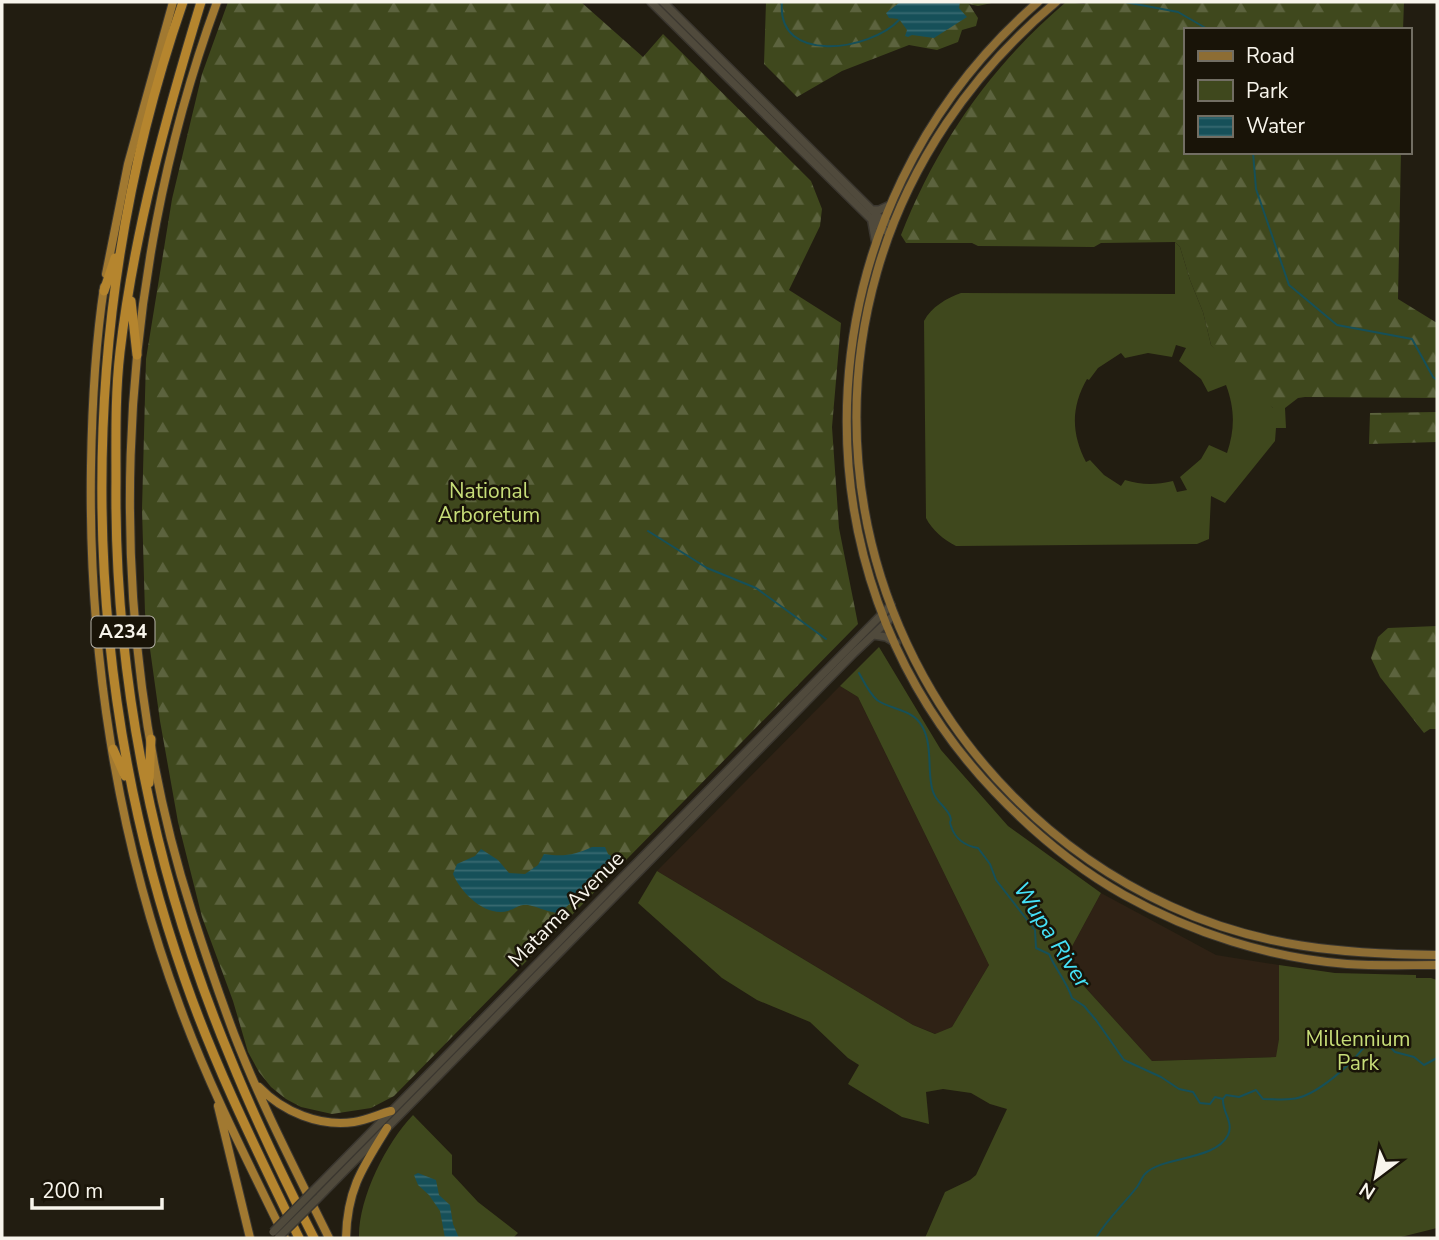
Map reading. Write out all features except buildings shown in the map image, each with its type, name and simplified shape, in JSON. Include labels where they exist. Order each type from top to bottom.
[{"type":"highway","points":[[173,2],[128,164],[104,291],[92,415],[91,549],[103,691],[129,835],[153,925],[179,1005],[215,1093],[285,1238]]},
{"type":"highway","name":"A234","points":[[183,2],[150,113],[123,237],[107,350],[102,526],[105,603],[113,679],[132,794],[153,879],[186,982],[225,1083],[299,1238]]},
{"type":"highway","name":"A234","points":[[201,2],[166,116],[142,216],[120,354],[117,395],[117,572],[128,690],[148,795],[176,904],[229,1055],[314,1238]]},
{"type":"highway","points":[[217,2],[188,89],[159,204],[145,284],[131,450],[132,557],[137,632],[150,739],[174,850],[191,910],[235,1036],[329,1238]]},
{"type":"highway","points":[[156,88],[166,100],[170,99],[173,92]]},
{"type":"highway","points":[[150,113],[162,112],[166,116]]},
{"type":"highway","points":[[104,291],[123,237]]},
{"type":"highway","points":[[130,290],[137,355]]},
{"type":"highway","points":[[148,795],[150,739]]},
{"type":"highway","points":[[113,749],[132,794]]},
{"type":"highway","points":[[256,1084],[268,1097],[284,1107],[318,1120],[357,1122],[391,1111]]},
{"type":"highway","points":[[215,1093],[249,1238]]},
{"type":"highway","points":[[346,1238],[349,1200],[355,1183],[387,1128]]},
{"type":"main road","points":[[651,2],[871,214],[891,229]]},
{"type":"main road","points":[[663,2],[871,214],[876,244]]},
{"type":"main road","points":[[1038,2],[989,49],[958,85],[928,130],[890,205],[862,284],[849,365],[849,470],[858,531],[886,622],[927,705],[982,779],[1052,846],[1122,894],[1224,939],[1278,953],[1344,964],[1437,965]]},
{"type":"main road","points":[[1056,2],[998,57],[951,115],[922,160],[891,229],[877,272],[859,377],[857,435],[868,530],[894,615],[925,681],[968,746],[1023,806],[1059,838],[1097,866],[1171,907],[1258,937],[1331,951],[1437,955]]},
{"type":"main road","points":[[871,214],[890,205]]},
{"type":"main road","name":"Matama Avenue","points":[[267,1238],[275,1235],[387,1128],[427,1081],[891,605]]},
{"type":"main road","name":"Matama Avenue","points":[[696,808],[894,615]]},
{"type":"main road","points":[[873,635],[886,637],[896,643]]},
{"type":"main road","name":"Matama Avenue","points":[[315,1195],[391,1111],[427,1081]]},
{"type":"shaded area","points":[[840,686],[858,697],[989,965],[952,1027],[936,1034],[913,1025],[657,871]]},
{"type":"shaded area","points":[[1101,893],[1216,955],[1279,965],[1277,1057],[1152,1061],[1063,963]]},
{"type":"green space","name":"National Arboretum","points":[[228,2],[581,2],[643,57],[663,34],[811,181],[822,209],[820,226],[789,290],[841,323],[832,427],[839,528],[858,624],[394,1096],[371,1108],[332,1114],[301,1107],[286,1099],[271,1087],[248,1052],[233,1001],[202,917],[178,822],[145,613],[142,509],[146,359],[172,199],[202,74]]},
{"type":"green space","points":[[766,2],[996,2],[978,6],[969,4],[978,18],[976,26],[962,30],[958,42],[937,50],[909,45],[842,71],[797,97],[764,64]]},
{"type":"green space","points":[[1066,2],[1404,2],[1403,28],[1184,28],[1184,154],[1401,154],[1398,299],[1437,323],[1437,398],[1305,397],[1298,398],[1285,408],[1273,408],[1247,389],[1211,345],[1203,312],[1180,247],[1175,242],[1101,243],[1094,247],[906,243],[901,235],[949,138],[990,80]]},
{"type":"green space","points":[[1175,242],[1180,247],[1203,312],[1211,345],[1273,408],[1285,408],[1286,428],[1276,428],[1275,441],[1225,503],[1211,496],[1209,539],[1197,544],[956,546],[935,531],[926,518],[924,321],[935,307],[961,293],[1175,294]],"holes":[[[1176,345],[1186,348],[1179,361],[1201,379],[1208,392],[1226,385],[1233,419],[1227,453],[1209,445],[1201,459],[1180,477],[1187,490],[1177,492],[1173,481],[1149,484],[1125,480],[1121,486],[1104,475],[1090,460],[1086,462],[1081,451],[1075,420],[1082,389],[1098,368],[1121,353],[1125,358],[1148,353],[1172,357]]]},
{"type":"green space","points":[[1437,412],[1437,442],[1369,444],[1370,413]]},
{"type":"green space","points":[[1437,626],[1437,729],[1424,733],[1380,677],[1371,658],[1378,637],[1388,628]]},
{"type":"green space","name":"Millennium Park","points":[[879,647],[941,750],[1008,826],[1101,893],[1063,963],[1152,1061],[1276,1057],[1279,1039],[1279,965],[1335,973],[1416,975],[1416,978],[1437,980],[1437,1228],[1397,1238],[925,1238],[945,1192],[976,1175],[1007,1109],[990,1104],[971,1093],[943,1089],[926,1092],[929,1124],[902,1117],[848,1084],[859,1065],[810,1022],[757,1000],[722,978],[638,903],[657,871],[913,1025],[935,1034],[952,1027],[989,965],[858,697],[840,686]]},
{"type":"green space","points":[[413,1115],[452,1155],[452,1174],[478,1202],[518,1233],[513,1238],[359,1238],[363,1206],[376,1172],[393,1141]]},
{"type":"water","points":[[900,2],[960,2],[959,8],[967,17],[934,38],[912,35],[908,37],[905,36],[907,30],[899,19],[889,18],[886,13]]},
{"type":"water","points":[[592,847],[605,847],[608,854],[616,859],[560,913],[528,905],[508,911],[491,910],[468,896],[453,874],[457,864],[475,856],[481,849],[498,860],[509,873],[525,874],[538,865],[544,854],[569,855]]},
{"type":"water","points":[[418,1173],[436,1180],[439,1195],[450,1205],[453,1224],[459,1238],[445,1238],[440,1211],[418,1185],[414,1175]]},
{"type":"waterway","points":[[782,2],[784,22],[794,36],[809,44],[848,45],[885,31],[899,20]]},
{"type":"waterway","points":[[1125,2],[1178,12],[1206,28]]},
{"type":"waterway","points":[[1253,154],[1256,189],[1289,285],[1337,325],[1412,339],[1437,380]]},
{"type":"waterway","points":[[648,531],[707,568],[756,588],[826,639]]},
{"type":"waterway","name":"Wupa River","points":[[859,673],[877,700],[918,720],[928,743],[932,788],[935,797],[950,816],[955,835],[965,844],[978,848],[990,864],[996,880],[1035,930],[1036,948],[1049,954],[1072,998],[1084,1006],[1096,1020],[1124,1060],[1161,1077],[1179,1089],[1193,1092],[1200,1103],[1210,1104],[1215,1097],[1239,1097],[1256,1090],[1263,1099],[1301,1097],[1334,1077],[1368,1041],[1374,1039],[1385,1042],[1395,1052],[1414,1057],[1424,1065],[1437,1058]]},
{"type":"waterway","points":[[1096,1238],[1145,1174],[1163,1164],[1212,1150],[1221,1143],[1229,1130],[1223,1099]]}]
